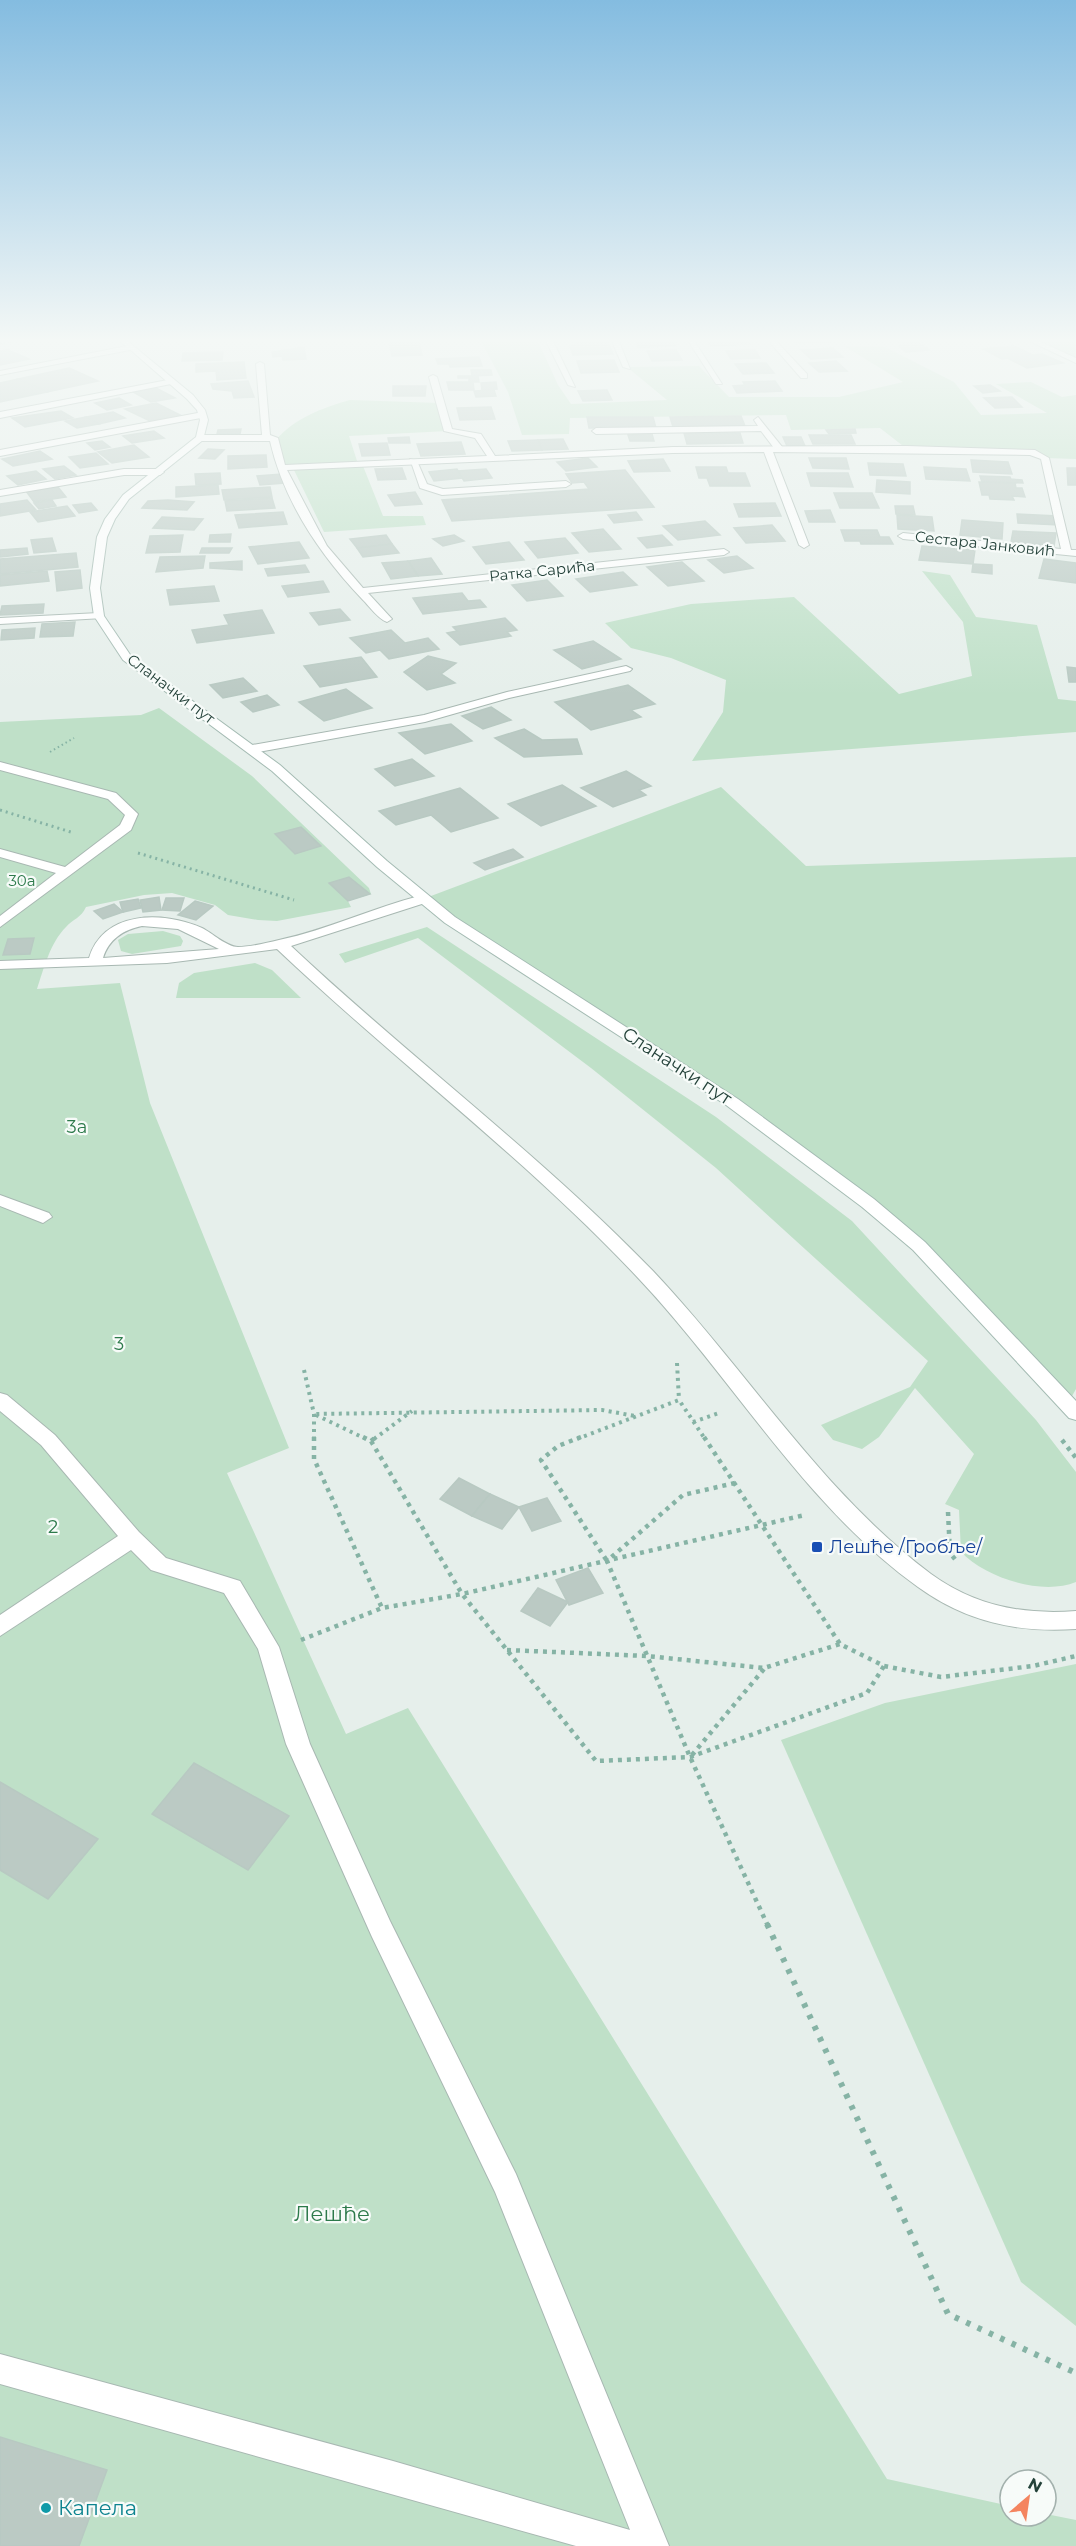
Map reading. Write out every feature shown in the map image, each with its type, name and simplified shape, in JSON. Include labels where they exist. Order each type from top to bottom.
[{"type":"street","name":"Сланачки пут","points":[[177,458],[126,497],[110,519],[102,537],[95,588],[99,616],[115,642],[134,663],[252,749],[450,920],[667,1058],[796,1146],[919,1246],[1073,1406]]},
{"type":"street","points":[[279,458],[281,468],[322,547],[340,570],[387,619]]},
{"type":"street","name":"Сестара Јанковић","points":[[281,468],[476,458]]},
{"type":"street","points":[[771,458],[804,546]]},
{"type":"street","name":"Сестара Јанковић","points":[[903,536],[1071,553],[1045,458]]},
{"type":"street","points":[[413,461],[423,486],[442,492],[566,484]]},
{"type":"street","points":[[0,493],[124,472],[160,472]]},
{"type":"street","name":"Ратка Сарића","points":[[361,591],[724,552]]},
{"type":"street","points":[[0,621],[99,616]]},
{"type":"street","points":[[252,749],[425,718],[507,695],[626,669]]},
{"type":"street","points":[[0,766],[112,796],[132,814],[126,827],[0,923]]},
{"type":"street","points":[[0,853],[66,872]]},
{"type":"street","points":[[0,965],[233,952],[311,937],[423,899]]},
{"type":"street","points":[[95,961],[97,949],[105,936],[127,925],[157,921],[181,925],[207,935],[233,952]]},
{"type":"street","points":[[280,944],[362,1020],[500,1136],[639,1267],[841,1506],[925,1581],[970,1605],[1031,1622],[1076,1620]]},
{"type":"street","points":[[0,1200],[43,1217]]},
{"type":"street","points":[[0,1400],[48,1440],[132,1538],[159,1564],[232,1587],[270,1654],[298,1744],[381,1929],[506,2184],[652,2546]]},
{"type":"street","points":[[0,1627],[132,1538]]},
{"type":"street","points":[[0,2369],[381,2474],[631,2546]]},
{"type":"path","points":[[0,810],[294,900]]},
{"type":"path","points":[[677,1363],[679,1400],[840,1644],[884,1666],[941,1677],[1034,1666],[1076,1656]]},
{"type":"path","points":[[304,1370],[314,1414],[314,1459],[382,1608]]},
{"type":"path","points":[[679,1400],[558,1446],[541,1460],[607,1561],[690,1757],[948,2314],[1076,2373]]},
{"type":"path","points":[[314,1414],[412,1410],[602,1410],[635,1416]]},
{"type":"path","points":[[371,1441],[412,1410]]},
{"type":"path","points":[[693,1422],[719,1413]]},
{"type":"path","points":[[314,1414],[371,1441],[462,1594],[596,1761],[690,1757],[867,1692],[884,1666]]},
{"type":"path","points":[[1057,1434],[1076,1458]]},
{"type":"path","points":[[607,1561],[683,1495],[735,1483]]},
{"type":"path","points":[[270,1654],[382,1608],[462,1594],[764,1526],[841,1506]]},
{"type":"path","points":[[948,1512],[950,1553],[964,1569]]},
{"type":"path","points":[[507,1650],[647,1656],[764,1668],[840,1644]]},
{"type":"path","points":[[690,1757],[764,1668]]},
{"type":"green space","points":[[279,458],[356,458],[358,464],[281,468]]},
{"type":"green space","points":[[363,466],[383,516],[423,516],[426,525],[324,532],[294,470]]},
{"type":"green space","points":[[922,571],[950,575],[976,617],[1037,625],[1058,699],[1076,701],[1076,732],[692,761],[723,712],[726,680],[671,658],[631,648],[605,623],[691,604],[794,597],[899,694],[972,676],[963,622]]},
{"type":"green space","name":"Лешће","points":[[159,708],[252,776],[369,888],[371,894],[348,901],[351,907],[277,921],[228,915],[215,905],[172,893],[144,895],[86,907],[82,914],[60,933],[48,956],[37,989],[120,983],[150,1103],[289,1448],[227,1473],[346,1734],[408,1708],[887,2479],[998,2503],[998,2528],[1058,2528],[1058,2516],[1076,2520],[1076,2546],[0,2546],[0,722],[141,715]]},
{"type":"green space","points":[[721,787],[806,866],[1076,857],[1076,1389],[1068,1403],[1076,1400],[1076,1413],[970,1297],[796,1147],[423,899]]},
{"type":"green space","points":[[427,927],[716,1117],[852,1221],[1036,1420],[1076,1472],[1076,1582],[1047,1587],[1015,1582],[985,1570],[961,1552],[959,1510],[945,1504],[974,1454],[915,1388],[879,1437],[862,1449],[833,1440],[821,1425],[910,1387],[928,1361],[716,1168],[591,1068],[418,938],[345,963],[339,954]]},
{"type":"green space","points":[[163,931],[180,936],[183,941],[181,946],[132,954],[121,951],[118,940],[128,934]]},
{"type":"green space","points":[[255,963],[272,970],[301,998],[176,998],[179,983],[194,973]]},
{"type":"green space","points":[[1076,1664],[1076,2326],[1021,2282],[781,1740],[885,1703]]},
{"type":"building","points":[[50,458],[52,459],[13,466],[2,459]]},
{"type":"building","points":[[70,458],[101,458],[108,464],[80,468]]},
{"type":"building","points":[[105,458],[144,458],[112,463]]},
{"type":"building","points":[[228,458],[266,458],[267,467],[228,469]]},
{"type":"building","points":[[588,458],[597,467],[566,471],[557,462]]},
{"type":"building","points":[[809,458],[846,458],[849,469],[813,468]]},
{"type":"building","points":[[663,459],[670,471],[634,472],[628,461]]},
{"type":"building","points":[[971,460],[1008,462],[1012,474],[973,472]]},
{"type":"building","points":[[868,463],[903,464],[906,476],[870,475]]},
{"type":"building","points":[[64,466],[76,475],[55,479],[43,469]]},
{"type":"building","points":[[696,467],[726,467],[728,473],[745,473],[750,486],[710,486],[707,478],[699,478]]},
{"type":"building","points":[[924,467],[966,469],[970,481],[926,479]]},
{"type":"building","points":[[402,468],[406,479],[378,480],[375,469]]},
{"type":"building","points":[[1067,468],[1076,468],[1076,485],[1068,485]]},
{"type":"building","points":[[457,469],[462,478],[434,481],[429,472]]},
{"type":"building","points":[[486,469],[492,478],[464,481],[458,471]]},
{"type":"building","points":[[625,470],[654,507],[452,521],[442,500],[589,489],[584,482],[572,483],[566,474]]},
{"type":"building","points":[[36,471],[46,479],[18,485],[7,476]]},
{"type":"building","points":[[220,473],[221,484],[196,485],[195,474]]},
{"type":"building","points":[[807,473],[848,473],[853,487],[811,486]]},
{"type":"building","points":[[282,474],[285,483],[260,485],[257,476]]},
{"type":"building","points":[[980,476],[1010,477],[1022,480],[1023,483],[982,482]]},
{"type":"building","points":[[877,480],[910,482],[910,494],[876,492]]},
{"type":"building","points":[[979,482],[1015,483],[1016,488],[1022,488],[1025,497],[1012,496],[1014,500],[990,499],[989,495],[982,495]]},
{"type":"building","points":[[218,485],[219,494],[176,497],[176,487]]},
{"type":"building","points":[[58,487],[66,497],[34,502],[26,491]]},
{"type":"building","points":[[270,487],[272,497],[224,500],[222,490]]},
{"type":"building","points":[[415,492],[422,504],[395,506],[388,495]]},
{"type":"building","points":[[834,493],[872,493],[879,508],[840,508]]},
{"type":"building","points":[[272,498],[275,508],[227,511],[225,501]]},
{"type":"building","points":[[27,500],[36,510],[0,516],[0,504]]},
{"type":"building","points":[[52,500],[56,506],[39,509],[34,503]]},
{"type":"building","points":[[148,501],[194,502],[187,510],[142,508]]},
{"type":"building","points":[[91,503],[97,510],[79,513],[73,505]]},
{"type":"building","points":[[775,503],[781,516],[739,517],[734,504]]},
{"type":"building","points":[[67,506],[75,516],[38,522],[30,512]]},
{"type":"building","points":[[895,506],[913,506],[915,515],[896,514]]},
{"type":"building","points":[[830,510],[835,522],[809,522],[805,511]]},
{"type":"building","points":[[283,512],[287,524],[239,528],[235,515]]},
{"type":"building","points":[[636,512],[642,520],[614,523],[608,515]]},
{"type":"building","points":[[1017,514],[1058,516],[1059,525],[1018,523]]},
{"type":"building","points":[[897,515],[932,517],[934,531],[898,529]]},
{"type":"building","points":[[162,517],[203,519],[194,530],[153,528]]},
{"type":"building","points":[[962,520],[1003,523],[1002,539],[960,535]]},
{"type":"building","points":[[705,521],[720,535],[678,540],[663,526]]},
{"type":"building","points":[[772,525],[785,541],[746,543],[734,528]]},
{"type":"building","points":[[603,529],[621,549],[589,552],[572,533]]},
{"type":"building","points":[[841,530],[877,530],[880,537],[889,537],[893,544],[861,544],[860,541],[845,541]]},
{"type":"building","points":[[1013,531],[1056,533],[1054,546],[1011,542]]},
{"type":"building","points":[[231,534],[230,542],[209,542],[210,535]]},
{"type":"building","points":[[183,535],[180,552],[146,553],[150,536]]},
{"type":"building","points":[[386,535],[392,544],[357,548],[350,539]]},
{"type":"building","points":[[454,535],[464,541],[443,546],[433,539]]},
{"type":"building","points":[[662,535],[672,545],[647,548],[638,538]]},
{"type":"building","points":[[52,538],[56,551],[34,553],[31,540]]},
{"type":"building","points":[[565,538],[578,553],[538,558],[525,542]]},
{"type":"building","points":[[299,542],[309,558],[258,564],[249,547]]},
{"type":"building","points":[[509,542],[524,560],[486,564],[473,547]]},
{"type":"building","points":[[392,544],[399,553],[363,557],[357,548]]},
{"type":"building","points":[[922,546],[975,550],[973,564],[919,560]]},
{"type":"building","points":[[27,548],[28,554],[0,557],[0,550]]},
{"type":"building","points":[[202,548],[232,548],[229,553],[200,553]]},
{"type":"building","points":[[76,553],[78,567],[0,574],[0,559]]},
{"type":"building","points":[[205,556],[203,568],[156,572],[160,557]]},
{"type":"building","points":[[737,556],[753,568],[724,573],[708,560]]},
{"type":"building","points":[[431,558],[442,574],[418,576],[408,561]]},
{"type":"building","points":[[1044,559],[1076,563],[1076,583],[1039,578]]},
{"type":"building","points":[[242,561],[242,570],[210,568],[210,563]]},
{"type":"building","points":[[408,561],[418,576],[391,579],[382,563]]},
{"type":"building","points":[[682,562],[704,581],[668,586],[647,567]]},
{"type":"building","points":[[973,564],[992,565],[992,574],[972,572]]},
{"type":"building","points":[[305,565],[309,572],[268,576],[265,569]]},
{"type":"building","points":[[80,570],[82,588],[57,591],[55,572]]},
{"type":"building","points":[[47,571],[49,581],[0,586],[0,575]]},
{"type":"building","points":[[623,572],[637,585],[590,592],[576,579]]},
{"type":"building","points":[[547,580],[563,596],[527,601],[512,585]]},
{"type":"building","points":[[323,581],[329,592],[288,597],[282,586]]},
{"type":"building","points":[[214,586],[219,601],[170,605],[167,590]]},
{"type":"building","points":[[462,593],[468,601],[480,600],[486,607],[423,614],[413,598]]},
{"type":"building","points":[[44,604],[43,613],[0,615],[2,606]]},
{"type":"building","points":[[340,609],[350,620],[319,625],[310,613]]},
{"type":"building","points":[[262,610],[274,633],[197,643],[192,630],[229,625],[224,615]]},
{"type":"building","points":[[505,618],[517,630],[507,632],[511,636],[460,645],[447,633],[457,631],[453,627]]},
{"type":"building","points":[[75,622],[73,636],[40,637],[42,624]]},
{"type":"building","points":[[35,628],[34,638],[1,640],[2,630]]},
{"type":"building","points":[[391,630],[405,643],[428,638],[439,649],[389,659],[380,650],[366,653],[350,638]]},
{"type":"building","points":[[593,641],[621,659],[582,669],[554,650]]},
{"type":"building","points":[[428,656],[456,663],[441,674],[455,683],[427,690],[404,672]]},
{"type":"building","points":[[361,657],[377,677],[320,687],[304,666]]},
{"type":"building","points":[[1067,667],[1076,668],[1076,682],[1069,682]]},
{"type":"building","points":[[243,678],[257,691],[223,698],[210,685]]},
{"type":"building","points":[[628,685],[655,704],[631,710],[641,717],[591,730],[555,702]]},
{"type":"building","points":[[346,689],[372,708],[324,721],[299,702]]},
{"type":"building","points":[[267,695],[279,705],[253,712],[241,702]]},
{"type":"building","points":[[491,707],[511,720],[483,729],[462,716]]},
{"type":"building","points":[[451,724],[472,741],[425,754],[399,733]]},
{"type":"building","points":[[524,729],[542,740],[577,739],[582,754],[524,757],[495,738]]},
{"type":"building","points":[[412,759],[434,776],[395,786],[375,769]]},
{"type":"building","points":[[626,771],[651,786],[639,790],[646,795],[613,807],[581,788]]},
{"type":"building","points":[[562,785],[596,806],[541,826],[508,804]]},
{"type":"building","points":[[460,788],[498,818],[451,832],[431,815],[396,825],[379,811]]},
{"type":"building","points":[[301,827],[321,846],[295,854],[275,834]]},
{"type":"building","points":[[513,849],[523,857],[485,870],[474,863]]},
{"type":"building","points":[[349,877],[370,894],[348,901],[329,883]]},
{"type":"building","points":[[159,897],[161,910],[143,912],[140,900]]},
{"type":"building","points":[[166,898],[184,898],[180,911],[162,910]]},
{"type":"building","points":[[138,899],[141,908],[123,912],[120,902]]},
{"type":"building","points":[[195,901],[213,906],[196,920],[178,915]]},
{"type":"building","points":[[114,904],[123,912],[103,919],[94,911]]},
{"type":"building","points":[[34,938],[30,954],[3,955],[8,939]]},
{"type":"building","points":[[459,1478],[490,1494],[472,1516],[440,1499]]},
{"type":"building","points":[[490,1494],[519,1507],[502,1529],[472,1516]]},
{"type":"building","points":[[547,1498],[561,1521],[532,1531],[519,1507]]},
{"type":"building","points":[[588,1568],[603,1593],[569,1605],[556,1580]]},
{"type":"building","points":[[538,1588],[568,1602],[550,1626],[521,1611]]},
{"type":"building","points":[[194,1763],[289,1816],[248,1870],[152,1814]]},
{"type":"building","points":[[0,1782],[98,1839],[48,1899],[0,1870]]},
{"type":"building","name":"Капела","points":[[0,2437],[107,2470],[79,2546],[0,2546]]},
{"type":"place","name":"Лешће /Гробље/","points":[[817,1547]]},
{"type":"place","name":"Капела","points":[[46,2508]]},
{"type":"park label","name":"30a","points":[[22,881]]},
{"type":"park label","name":"3a","points":[[77,1127]]},
{"type":"park label","name":"3","points":[[119,1344]]},
{"type":"park label","name":"2","points":[[53,1527]]}]
